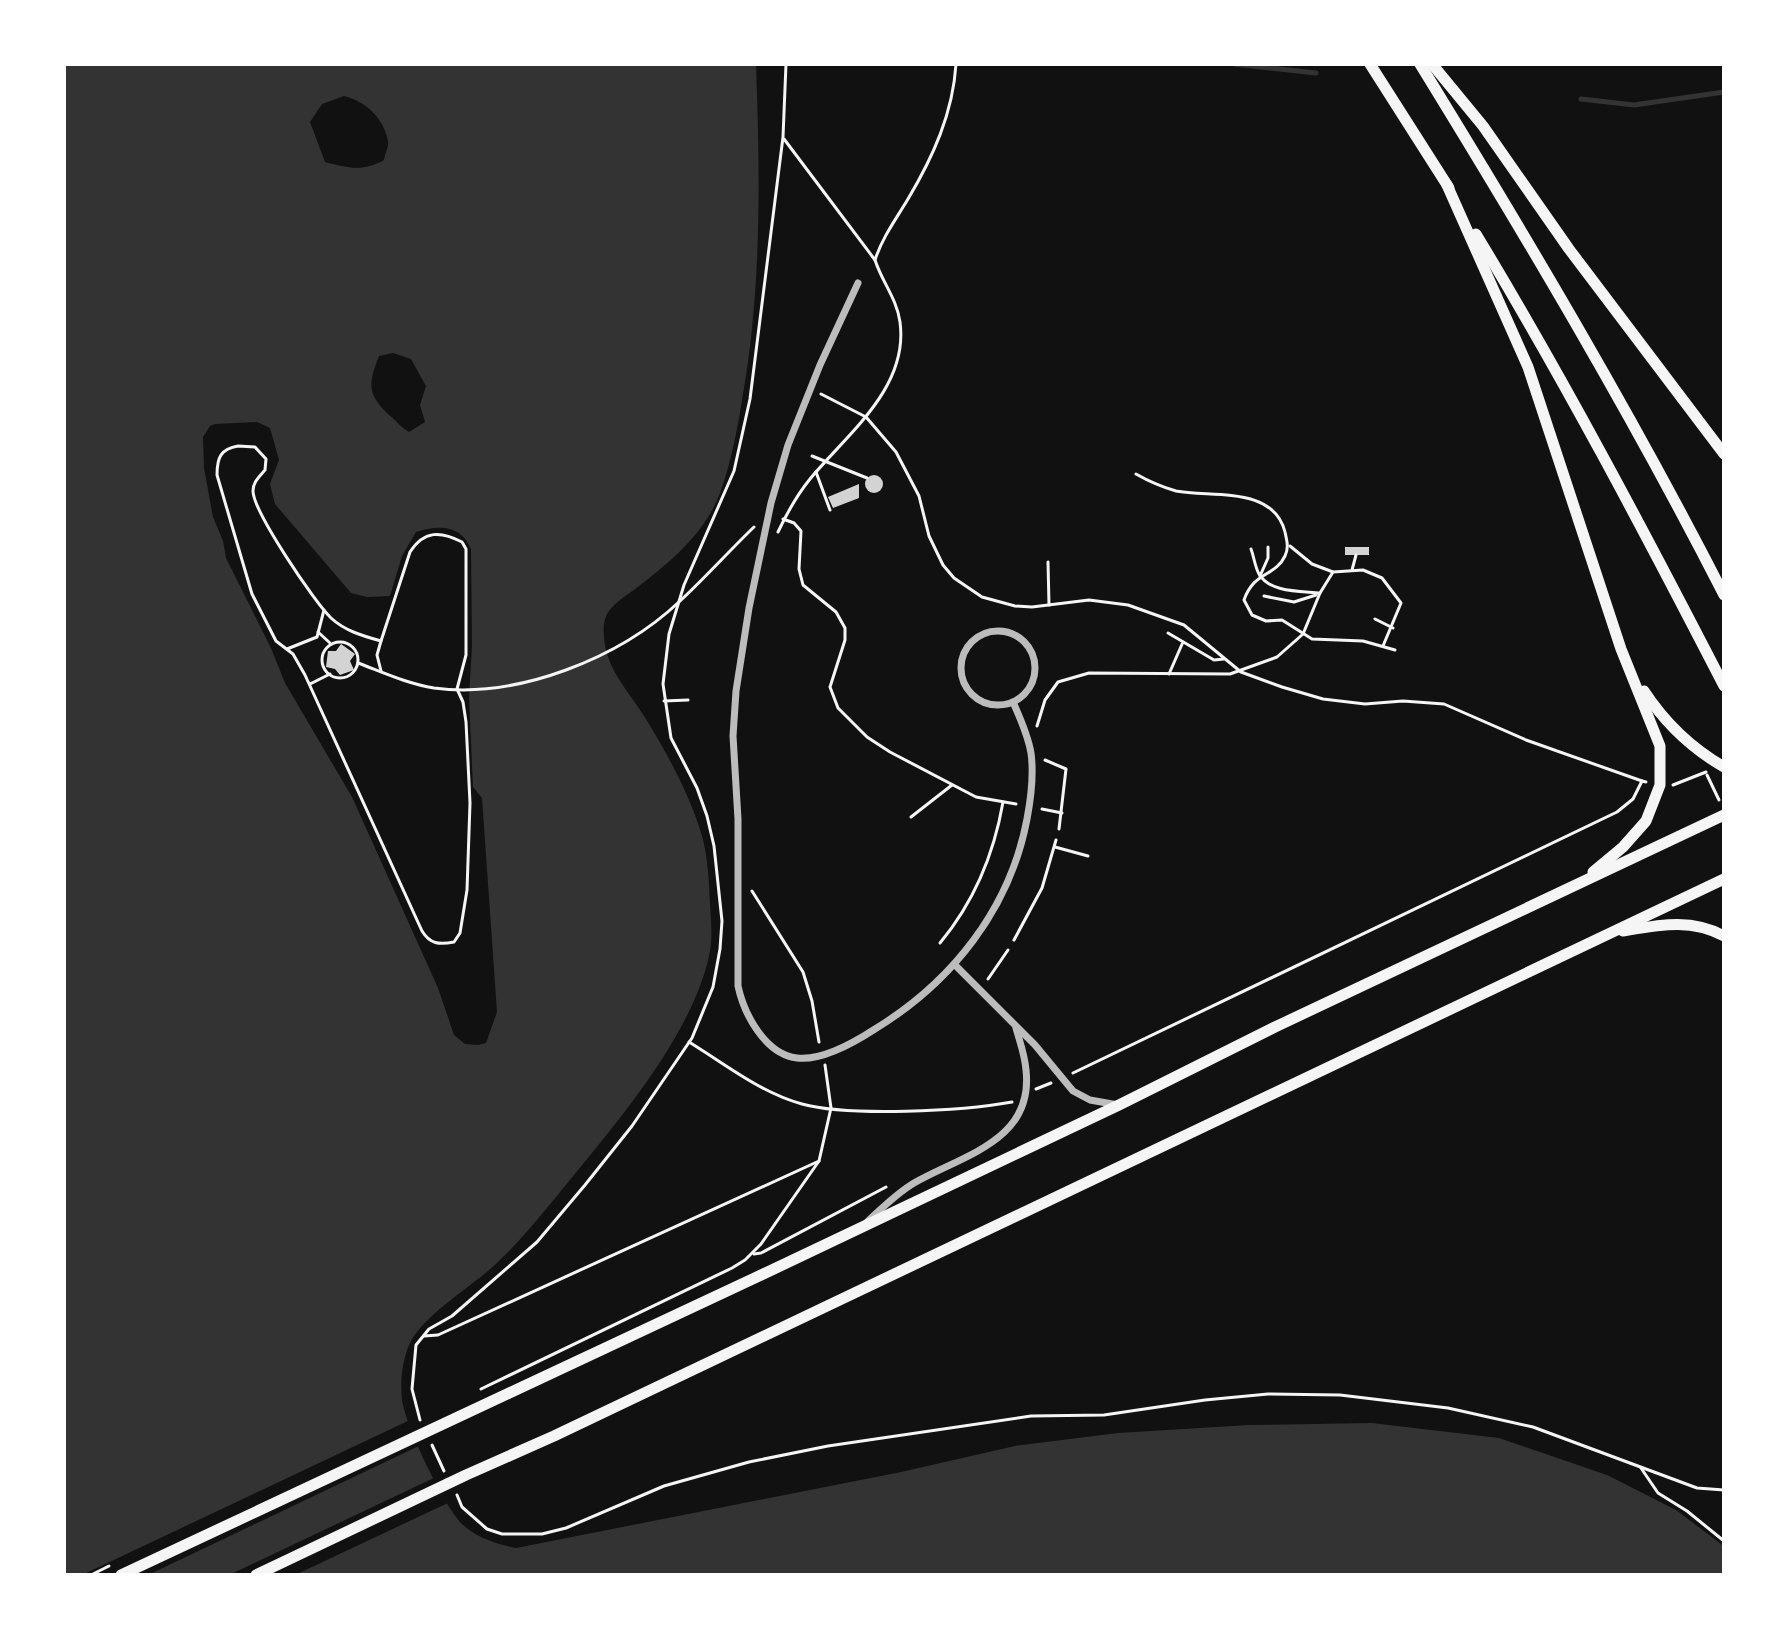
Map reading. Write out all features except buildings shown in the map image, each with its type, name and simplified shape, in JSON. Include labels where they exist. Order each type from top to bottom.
[{"type":"main road","points":[[1370,64],[1447,185],[1570,393],[1724,686]]},
{"type":"main road","points":[[1420,64],[1546,270],[1670,489],[1724,595]]},
{"type":"main road","points":[[1432,64],[1483,126],[1569,249],[1724,454]]},
{"type":"main road","points":[[1447,185],[1528,367],[1628,667],[1660,746],[1660,785],[1653,807],[1640,829],[1584,880]]},
{"type":"main road","points":[[1628,667],[1671,726],[1724,767]]},
{"type":"main road","points":[[121,1575],[1119,1105],[1705,824],[1724,812]]},
{"type":"main road","points":[[1705,824],[1724,824]]},
{"type":"main road","points":[[256,1575],[598,1416],[1724,879]]},
{"type":"main road","points":[[1612,932],[1686,924],[1712,929],[1724,936]]},
{"type":"street","points":[[858,283],[788,445],[771,503],[751,596],[736,691],[733,744],[738,819],[740,994],[750,1018],[767,1041],[784,1054],[802,1058],[845,1045],[888,1021],[926,994],[955,965],[984,926],[1012,872],[1024,832],[1031,788],[1031,756],[1025,730],[1013,702]]},
{"type":"street","points":[[985,633],[1008,633],[1024,642],[1031,651],[1033,680],[1023,695],[1013,702],[996,705],[984,702],[974,696],[963,682],[961,665],[964,653],[975,639],[985,633]]},
{"type":"street","points":[[955,965],[1035,1045],[1075,1093],[1090,1100],[1119,1105]]},
{"type":"street","points":[[861,1227],[901,1192],[991,1144],[1011,1126],[1023,1103],[1027,1083],[1016,1028]]},
{"type":"path","points":[[423,1426],[416,1413],[412,1377],[416,1345],[429,1329],[452,1316],[537,1242],[632,1126],[689,1042],[713,987],[720,949],[720,894],[707,816],[697,788],[671,738],[663,684],[669,634],[679,602],[734,471],[741,442],[757,353],[783,137],[786,64]]},
{"type":"path","points":[[875,260],[880,245],[939,139],[949,113],[956,64]]},
{"type":"path","points":[[776,538],[784,519],[816,472],[876,404],[895,368],[901,335],[894,298],[881,278],[875,260],[783,137]]},
{"type":"path","points":[[810,389],[866,417],[896,452],[919,496],[935,551],[954,578],[982,597],[998,603],[1032,607],[1089,600],[1128,605],[1184,625],[1241,672],[1323,699],[1365,704],[1403,701],[1444,704],[1526,740],[1650,783]]},
{"type":"path","points":[[381,641],[350,631],[309,593],[258,508],[253,492],[255,480],[265,470],[266,459],[255,447],[227,448],[221,452],[217,475],[252,594],[276,641],[293,654],[310,684],[427,940],[440,944],[454,942],[459,937],[467,890],[469,791],[466,722],[457,689],[466,655],[466,549],[462,542],[435,534],[417,540],[410,552],[377,655],[381,671]]},
{"type":"path","points":[[812,456],[867,478]]},
{"type":"path","points":[[816,472],[830,510]]},
{"type":"path","points":[[1136,474],[1158,486],[1181,492],[1229,494],[1259,502],[1275,513],[1284,526],[1288,545],[1277,567],[1249,586],[1244,600],[1252,615],[1266,621],[1282,620],[1312,639],[1363,641],[1395,650]]},
{"type":"path","points":[[784,519],[797,525],[801,532],[799,569],[803,585],[836,612],[845,628],[845,640],[830,685],[835,702],[850,721],[875,743],[978,798],[1020,805]]},
{"type":"path","points":[[358,663],[433,687],[457,689],[519,683],[569,669],[642,632],[679,602],[759,524]]},
{"type":"path","points":[[1288,545],[1312,564],[1333,572],[1363,570],[1382,578],[1401,603],[1383,646]]},
{"type":"path","points":[[1260,576],[1268,558],[1268,547]]},
{"type":"path","points":[[1251,549],[1260,576],[1280,589],[1320,593]]},
{"type":"path","points":[[1352,570],[1356,555]]},
{"type":"path","points":[[1048,562],[1049,605]]},
{"type":"path","points":[[1036,727],[1045,700],[1058,682],[1089,673],[1230,674],[1277,657],[1303,634],[1320,593],[1333,572]]},
{"type":"path","points":[[1264,596],[1294,602],[1320,593]]},
{"type":"path","points":[[287,650],[317,637],[324,610]]},
{"type":"path","points":[[1375,619],[1393,628]]},
{"type":"path","points":[[318,632],[331,645]]},
{"type":"path","points":[[1168,633],[1214,660],[1224,659]]},
{"type":"path","points":[[342,642],[353,647],[358,663],[347,677],[336,677],[330,674],[322,660],[323,654],[331,645],[342,642]]},
{"type":"path","points":[[1169,674],[1183,642]]},
{"type":"path","points":[[310,684],[330,674]]},
{"type":"path","points":[[664,701],[688,700]]},
{"type":"path","points":[[1044,752],[1046,761],[1066,769],[1059,829]]},
{"type":"path","points":[[1669,786],[1706,772],[1724,812]]},
{"type":"path","points":[[1066,1076],[1617,812],[1631,801],[1642,781]]},
{"type":"path","points":[[911,817],[952,785]]},
{"type":"path","points":[[940,943],[981,878],[995,839],[1003,802]]},
{"type":"path","points":[[1036,808],[1062,813]]},
{"type":"path","points":[[1014,940],[1042,888],[1056,840]]},
{"type":"path","points":[[1055,847],[1088,856]]},
{"type":"path","points":[[749,886],[804,975],[820,1046]]},
{"type":"path","points":[[982,989],[1008,950]]},
{"type":"path","points":[[689,1042],[757,1085],[803,1104],[831,1108],[929,1109],[1004,1103],[1018,1099]]},
{"type":"path","points":[[476,1393],[531,1363],[742,1262],[767,1237],[819,1161],[831,1108],[825,1062]]},
{"type":"path","points":[[1031,1092],[1055,1081]]},
{"type":"path","points":[[423,1336],[438,1335],[819,1161]]},
{"type":"path","points":[[456,1494],[462,1507],[487,1529],[502,1534],[542,1534],[566,1528],[664,1486],[749,1462],[828,1446],[1031,1416],[1104,1415],[1268,1394],[1340,1395],[1448,1408],[1533,1427],[1697,1488],[1724,1490]]},
{"type":"path","points":[[430,1440],[449,1480]]},
{"type":"path","points":[[1641,1468],[1658,1493],[1687,1511],[1724,1541]]},
{"type":"shaded area","points":[[64,64],[756,64],[759,190],[753,316],[749,358],[727,470],[714,507],[697,532],[666,564],[612,607],[604,626],[609,659],[670,761],[702,836],[709,887],[709,956],[688,1014],[672,1043],[613,1126],[510,1250],[428,1320],[411,1341],[402,1378],[402,1400],[410,1428],[445,1500],[468,1529],[480,1537],[516,1548],[901,1472],[1015,1446],[1118,1433],[1249,1425],[1372,1423],[1499,1438],[1607,1475],[1676,1510],[1721,1544],[1724,1547],[1724,1575],[64,1575]],"holes":[[[344,96],[366,106],[378,118],[388,143],[384,160],[355,168],[325,162],[310,122],[322,104]],[[393,353],[411,359],[426,386],[420,405],[425,422],[409,432],[382,408],[373,394],[373,374],[379,356]],[[257,422],[270,428],[279,460],[270,484],[275,504],[351,593],[367,597],[390,596],[402,556],[416,532],[432,528],[455,531],[462,535],[471,550],[469,698],[473,787],[482,798],[497,1012],[486,1043],[465,1044],[454,1035],[438,988],[352,797],[285,683],[226,558],[213,517],[204,468],[203,437],[215,424]]]},
{"type":"pier","points":[[412,1419],[423,1444],[148,1575],[82,1575]]},
{"type":"pier","points":[[438,1476],[450,1502],[295,1575],[229,1575]]},
{"type":"waterway","points":[[1234,64],[1316,73]]},
{"type":"waterway","points":[[1581,99],[1634,105],[1724,92]]}]
